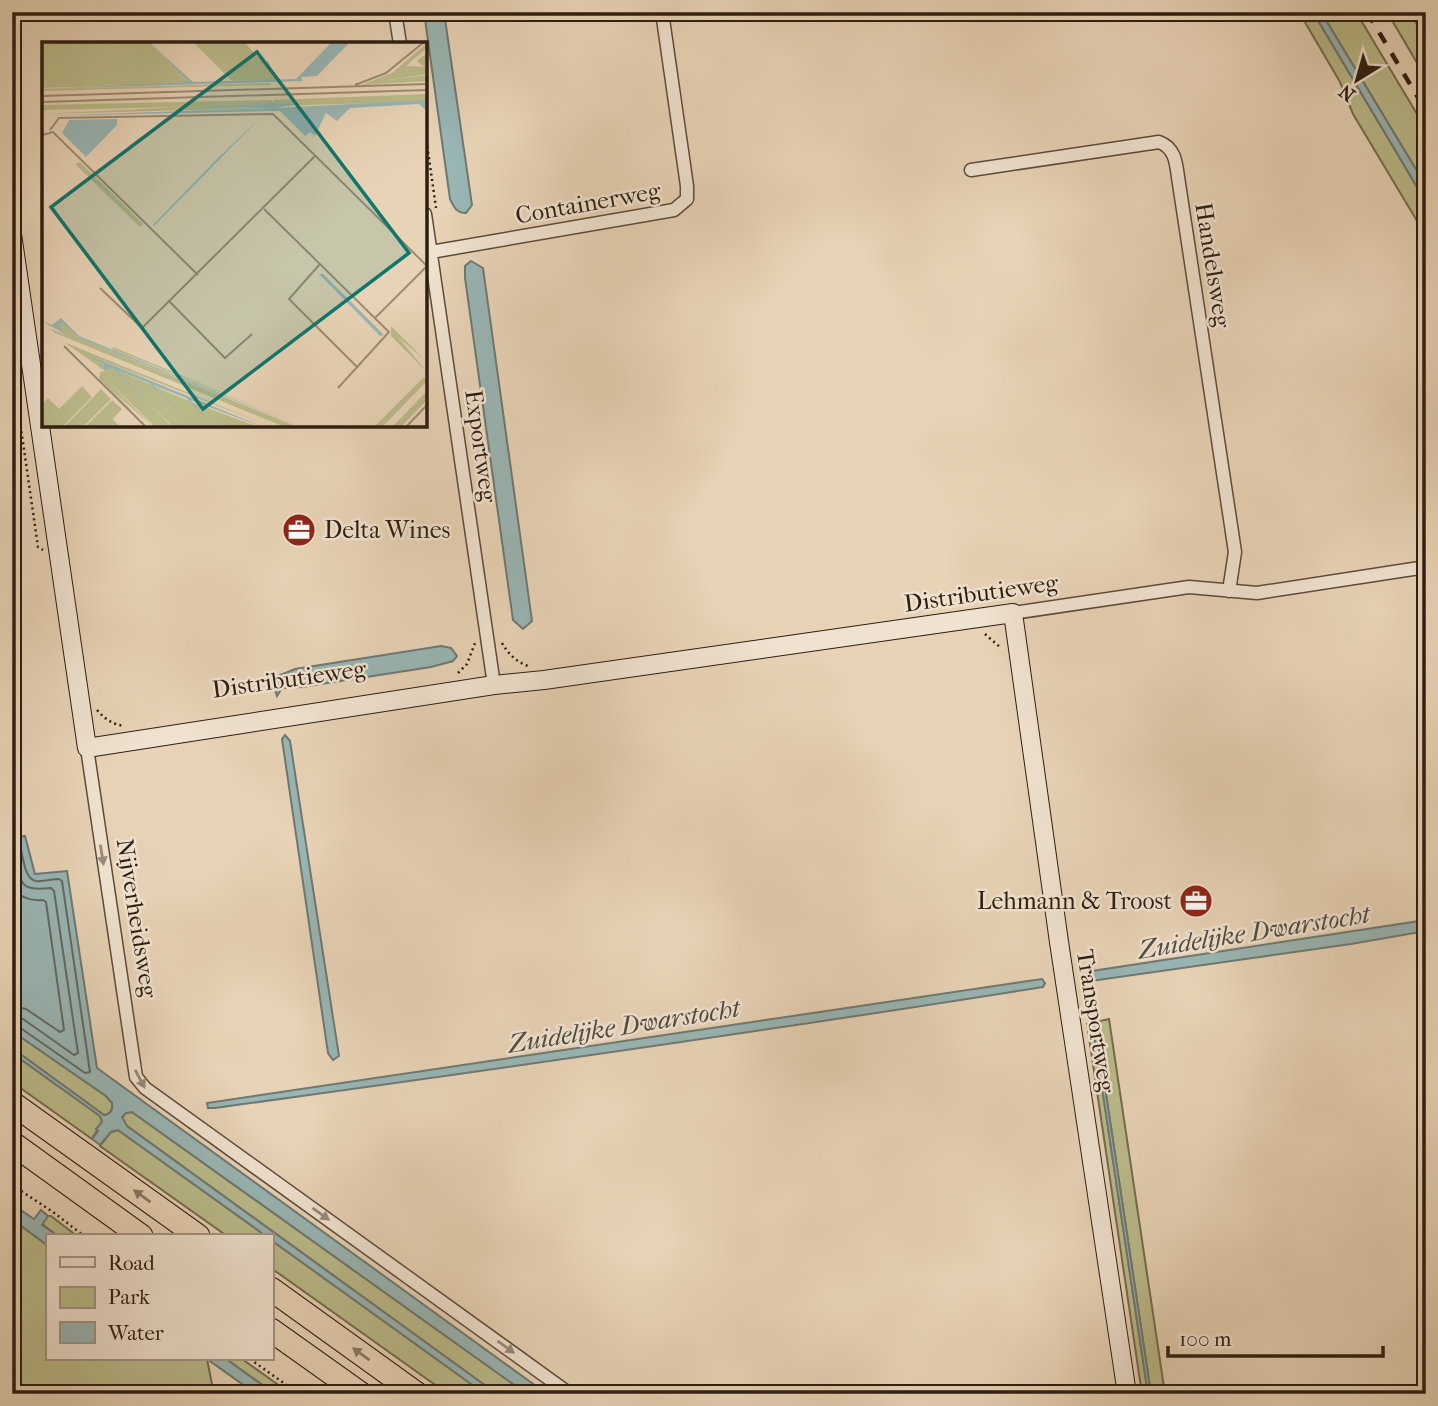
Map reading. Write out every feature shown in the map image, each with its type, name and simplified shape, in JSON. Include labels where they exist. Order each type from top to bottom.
[{"type":"highway","points":[[12,1103],[195,1234]]},
{"type":"highway","points":[[17,1148],[138,1234]]},
{"type":"highway","points":[[273,1290],[417,1394]]},
{"type":"highway","points":[[273,1330],[361,1394]]},
{"type":"street","points":[[395,12],[400,42]]},
{"type":"street","name":"Containerweg","points":[[431,252],[674,210],[687,199],[662,12]]},
{"type":"street","name":"Handelsweg","points":[[971,170],[1159,142],[1168,146],[1173,153],[1235,552],[1229,591]]},
{"type":"street","name":"Exportweg","points":[[427,227],[494,685]]},
{"type":"street","name":"Nijverheidsweg","points":[[12,234],[136,1077],[145,1088],[570,1394]]},
{"type":"street","name":"Distributieweg","points":[[87,748],[494,685],[1189,587],[1258,593],[1426,567]]},
{"type":"street","name":"Transportweg","points":[[1013,613],[1127,1394]]},
{"type":"path","name":"Distributieweg","points":[[983,632],[1004,652]]},
{"type":"path","points":[[454,677],[467,664],[475,642],[488,640]]},
{"type":"path","points":[[97,710],[117,725],[128,726]]},
{"type":"path","points":[[12,1185],[81,1234]]},
{"type":"path","points":[[251,1360],[299,1394]]},
{"type":"green space","points":[[1299,12],[1313,12],[1426,202],[1426,236],[1353,114],[1340,82]]},
{"type":"green space","points":[[1321,12],[1356,12],[1426,129],[1426,186]]},
{"type":"green space","points":[[1387,12],[1410,12],[1426,40],[1426,78]]},
{"type":"green space","points":[[1109,1019],[1165,1394],[1151,1394],[1096,1033],[1094,1034],[1148,1394],[1142,1394],[1087,1024]]},
{"type":"green space","points":[[12,1031],[106,1096],[112,1103],[110,1112],[104,1115],[12,1048]]},
{"type":"green space","points":[[12,1053],[100,1116],[102,1122],[92,1139],[12,1082]]},
{"type":"green space","points":[[132,1112],[527,1394],[497,1394],[127,1126],[122,1118],[126,1113]]},
{"type":"green space","points":[[118,1130],[263,1234],[224,1234],[100,1146],[111,1132]]},
{"type":"green space","points":[[51,1216],[74,1234],[55,1234],[42,1224]]},
{"type":"green space","points":[[13,1220],[46,1244],[46,1360],[207,1360],[214,1394],[13,1394]]},
{"type":"green space","points":[[273,1241],[485,1394],[448,1394],[273,1269]]},
{"type":"green space","points":[[227,1360],[243,1360],[291,1394],[275,1394]]},
{"type":"water","points":[[424,12],[444,12],[472,205],[466,213],[458,211],[450,199]]},
{"type":"water","points":[[1313,12],[1321,12],[1426,186],[1426,202]]},
{"type":"water","points":[[1410,12],[1423,12],[1426,17],[1426,40]]},
{"type":"water","points":[[471,261],[483,268],[532,621],[523,629],[513,620],[465,278],[465,266]]},
{"type":"water","points":[[441,646],[451,648],[457,656],[453,661],[431,667],[282,688],[277,696],[275,690],[278,676],[295,669]]},
{"type":"water","points":[[285,735],[290,741],[339,1056],[333,1060],[328,1053],[282,739]]},
{"type":"water","points":[[25,836],[35,874],[67,871],[97,1068],[547,1394],[527,1394],[132,1112],[122,1117],[127,1126],[497,1394],[485,1394],[273,1241],[273,1234],[263,1234],[118,1130],[111,1132],[100,1145],[92,1139],[102,1122],[100,1116],[12,1053],[12,1048],[104,1115],[111,1111],[112,1103],[106,1096],[12,1031],[12,838]]},
{"type":"water","points":[[1426,920],[1426,931],[1091,981],[1087,979],[1092,971]]},
{"type":"water","points":[[1042,979],[1045,983],[1043,987],[733,1035],[215,1108],[208,1108],[207,1103]]},
{"type":"water","points":[[1096,1033],[1151,1394],[1148,1394],[1094,1034]]},
{"type":"water","points":[[12,1204],[34,1219],[41,1210],[48,1216],[42,1225],[55,1234],[46,1234],[46,1244],[12,1219]]},
{"type":"water","points":[[208,1360],[227,1360],[275,1394],[256,1394]]},
{"type":"railway","points":[[1367,12],[1426,111]]},
{"type":"place","name":"Delta Wines","points":[[299,530]]},
{"type":"place","name":"Lehmann & Troost","points":[[1196,901]]},
{"type":"water label","name":"Zuidelijke Dwarstocht","points":[[1254,932]]},
{"type":"water label","name":"Zuidelijke Dwarstocht","points":[[624,1026]]}]
